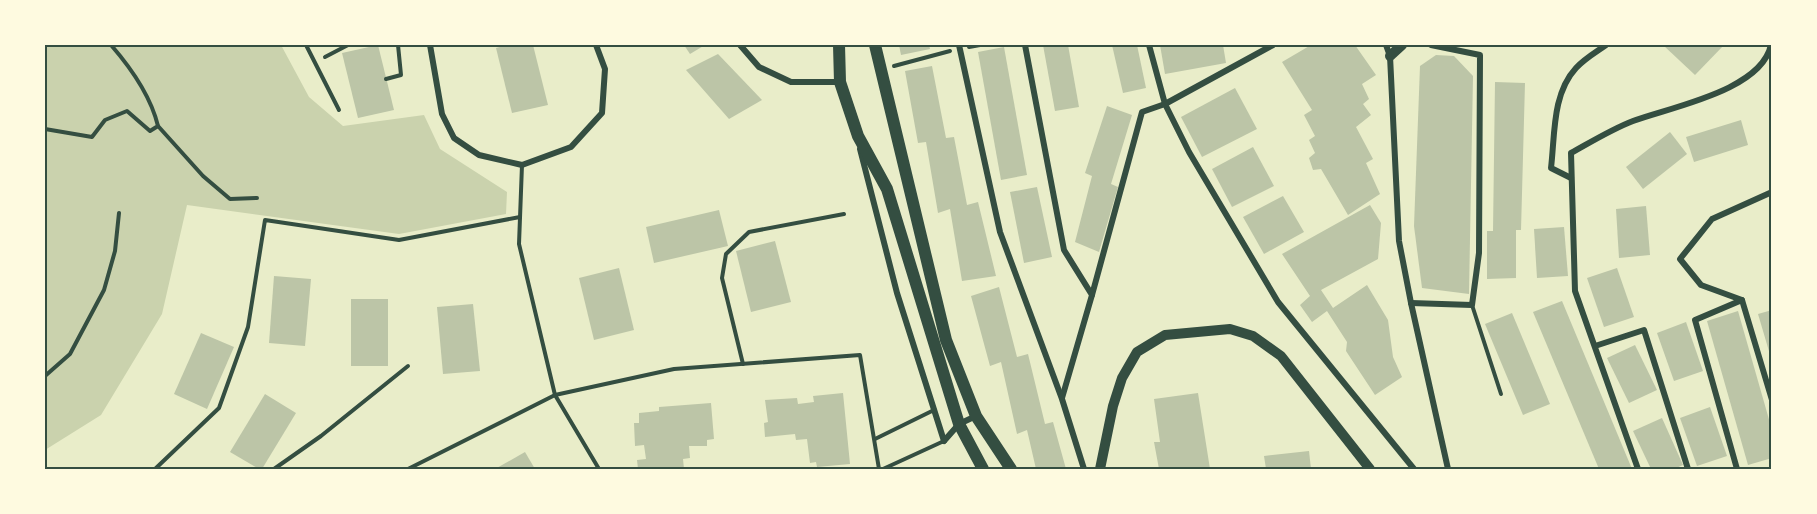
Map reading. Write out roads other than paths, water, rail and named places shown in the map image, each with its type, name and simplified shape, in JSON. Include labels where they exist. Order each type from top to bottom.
[{"type":"main road","points":[[839,45],[840,82],[858,136],[887,189],[959,424],[983,469]]},
{"type":"main road","points":[[875,45],[946,340],[976,416],[1011,469]]},
{"type":"street","points":[[430,45],[442,114],[454,138],[479,155],[522,165],[572,147],[602,112],[604,69],[596,45]]},
{"type":"street","points":[[740,45],[759,67],[791,82],[840,82]]},
{"type":"street","points":[[1025,45],[1064,249],[1092,295]]},
{"type":"street","points":[[1149,45],[1165,104],[1189,152],[1278,302],[1414,469]]},
{"type":"street","points":[[1062,399],[1142,112],[1165,104],[1273,45]]},
{"type":"street","points":[[1386,45],[1389,56],[1400,241],[1411,303],[1448,469]]},
{"type":"street","points":[[1389,56],[1402,45]]},
{"type":"street","points":[[1411,303],[1472,305],[1479,253],[1480,55],[1431,45]]},
{"type":"street","points":[[1571,178],[1551,168],[1558,98],[1566,81],[1577,66],[1606,45]]},
{"type":"street","points":[[1638,469],[1575,291],[1571,153],[1632,121],[1689,105],[1733,86],[1762,61],[1771,45]]},
{"type":"street","points":[[959,47],[1000,232],[1062,399],[1084,469]]},
{"type":"street","points":[[858,136],[897,293],[944,441]]},
{"type":"street","points":[[1742,300],[1701,285],[1680,259],[1712,219],[1772,192]]},
{"type":"street","points":[[1742,300],[1772,400]]},
{"type":"street","points":[[1737,469],[1695,320],[1742,300]]},
{"type":"street","points":[[1100,469],[1113,406],[1122,378],[1137,352],[1165,335],[1230,329],[1253,336],[1281,356],[1370,469]]},
{"type":"street","points":[[1595,346],[1644,330],[1688,469]]},
{"type":"street","points":[[944,441],[959,424],[976,416]]},
{"type":"lane","points":[[306,45],[339,110]]},
{"type":"lane","points":[[522,165],[519,244],[555,395],[599,469]]},
{"type":"lane","points":[[743,364],[722,278],[726,254],[749,232],[844,214]]},
{"type":"lane","points":[[155,469],[219,408],[248,327],[265,220],[399,240],[520,217]]},
{"type":"lane","points":[[1472,305],[1501,394]]},
{"type":"lane","points":[[408,469],[555,395],[674,369],[860,356],[881,469],[944,441]]},
{"type":"lane","points":[[274,469],[321,436],[408,366]]},
{"type":"lane","points":[[875,439],[935,410]]}]
